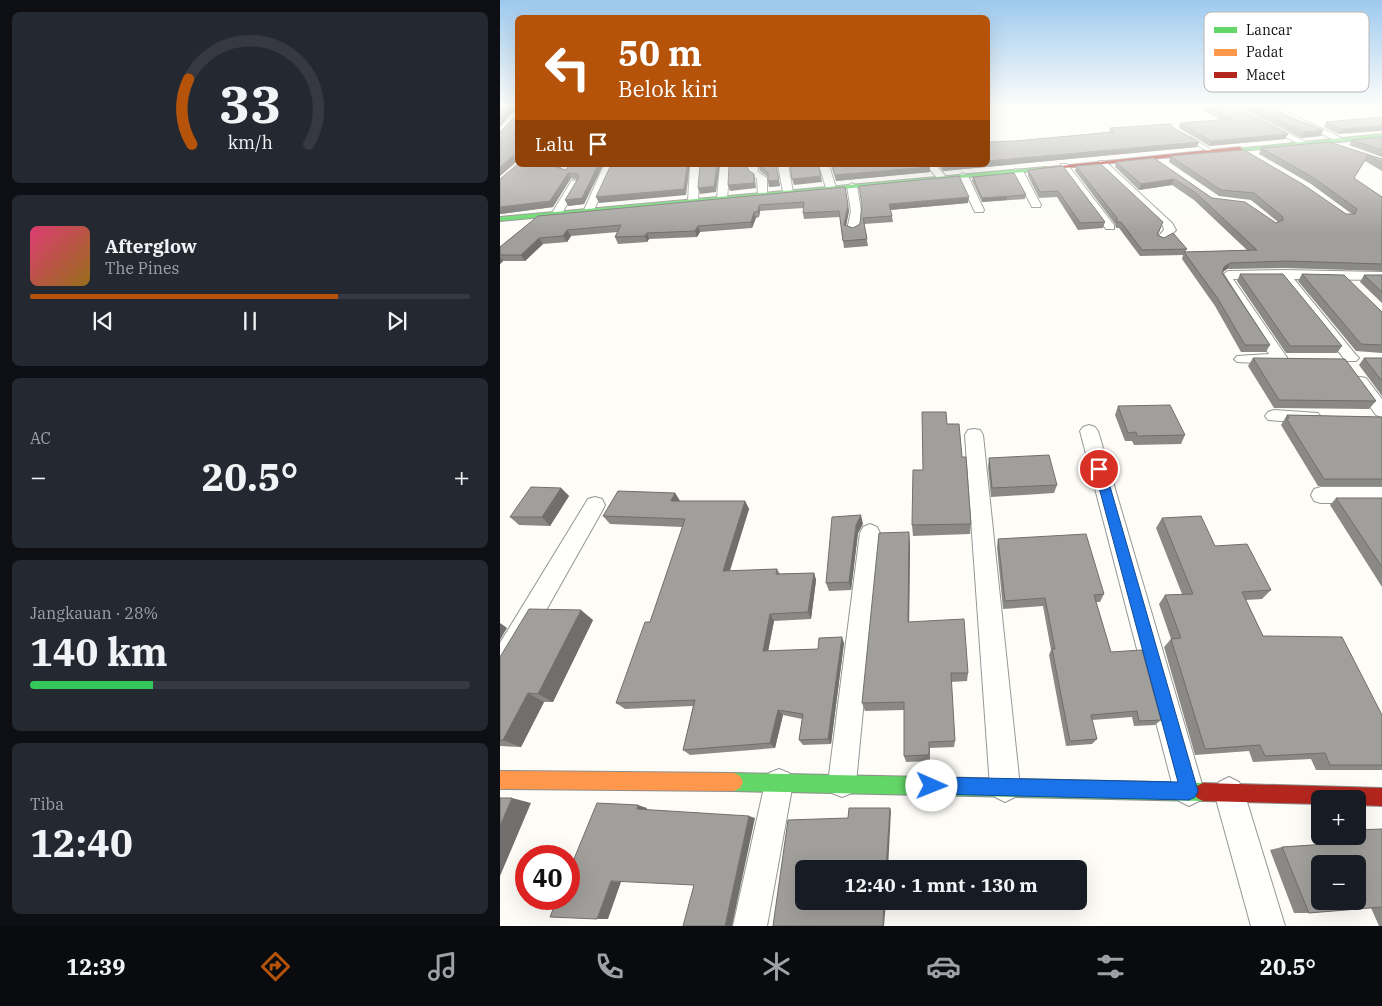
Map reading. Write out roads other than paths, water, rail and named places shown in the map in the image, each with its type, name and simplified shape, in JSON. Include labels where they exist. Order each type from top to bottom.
[{"type":"street","points":[[500,219],[1260,148]]},
{"type":"street","points":[[1341,148],[1348,151]]},
{"type":"street","points":[[1241,150],[1258,159]]},
{"type":"street","points":[[1153,158],[1168,168]]},
{"type":"street","points":[[1102,163],[1168,225],[1170,230],[1162,239]]},
{"type":"street","points":[[1064,166],[1110,227]]},
{"type":"street","points":[[590,210],[609,167]]},
{"type":"street","points":[[693,201],[694,167]]},
{"type":"street","points":[[722,198],[725,167]]},
{"type":"street","points":[[752,167],[754,173],[762,178],[763,194]]},
{"type":"street","points":[[783,167],[788,192]]},
{"type":"street","points":[[825,167],[832,188]]},
{"type":"street","points":[[933,167],[942,178]]},
{"type":"street","points":[[1018,171],[1036,205]]},
{"type":"street","points":[[963,176],[979,210]]},
{"type":"street","points":[[556,214],[576,182]]},
{"type":"street","points":[[852,186],[856,211],[853,230]]},
{"type":"street","points":[[1280,358],[1226,276],[1233,274],[1382,276]]},
{"type":"street","points":[[1283,274],[1350,359],[1382,411]]},
{"type":"street","points":[[1344,275],[1356,288]]},
{"type":"street","points":[[1242,358],[1299,359]]},
{"type":"street","points":[[1274,416],[1333,417]]},
{"type":"street","points":[[1362,417],[1382,417]]},
{"type":"street","points":[[1089,431],[1189,791]]},
{"type":"street","points":[[974,435],[1005,787]]},
{"type":"street","points":[[1321,495],[1382,495]]},
{"type":"street","points":[[500,667],[595,505]]},
{"type":"street","points":[[842,783],[870,533]]},
{"type":"street","points":[[500,780],[842,783],[1382,797]]},
{"type":"street","points":[[750,926],[779,783]]},
{"type":"street","points":[[1229,792],[1268,926]]},
{"type":"lane","points":[[1206,148],[1213,152]]}]
